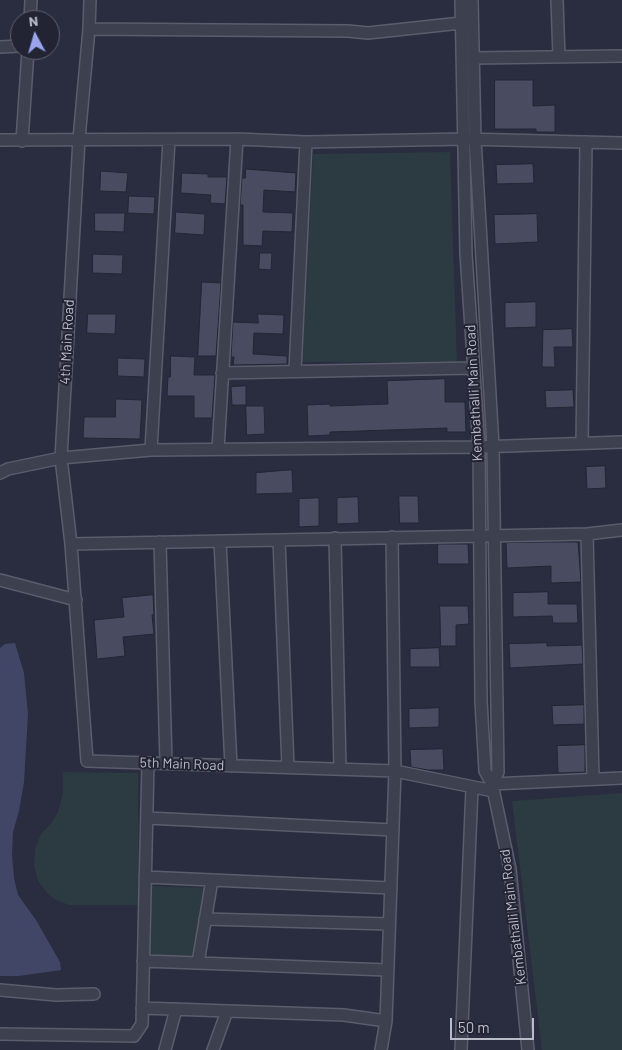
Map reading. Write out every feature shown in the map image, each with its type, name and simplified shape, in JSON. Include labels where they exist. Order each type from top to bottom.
[{"type":"street","name":"4th Main Road","points":[[71,544],[61,458],[79,139],[90,0]]},
{"type":"street","name":"Kembathalli Main Road","points":[[461,0],[461,23],[493,446],[498,772],[493,788]]},
{"type":"street","name":"Kembathalli Main Road","points":[[472,0],[474,58],[466,254],[479,447],[482,700],[485,771],[493,788],[510,869],[528,1050]]},
{"type":"street","points":[[558,0],[559,57]]},
{"type":"street","points":[[89,28],[348,31],[368,34],[461,23]]},
{"type":"street","points":[[474,58],[622,56]]},
{"type":"street","points":[[22,141],[27,60]]},
{"type":"street","points":[[0,140],[237,139],[306,142],[470,139],[622,143]]},
{"type":"street","points":[[218,449],[237,139]]},
{"type":"street","points":[[151,450],[169,140]]},
{"type":"street","points":[[295,371],[306,142]]},
{"type":"street","points":[[582,443],[586,142]]},
{"type":"street","points":[[222,373],[473,368]]},
{"type":"street","points":[[0,472],[61,458],[151,450],[479,447],[622,442]]},
{"type":"street","points":[[71,544],[587,534],[622,530]]},
{"type":"street","points":[[587,534],[593,778]]},
{"type":"street","points":[[381,1050],[386,1021],[395,771],[392,537]]},
{"type":"street","points":[[335,538],[340,769]]},
{"type":"street","points":[[279,540],[288,767]]},
{"type":"street","points":[[220,541],[231,766]]},
{"type":"street","points":[[160,542],[166,764]]},
{"type":"street","name":"5th Main Road","points":[[71,544],[87,761],[395,771],[472,788],[493,788],[593,778],[622,778]]},
{"type":"street","points":[[0,580],[76,600]]},
{"type":"street","points":[[0,1034],[134,1036],[142,1024],[148,763]]},
{"type":"street","points":[[461,1050],[472,788]]},
{"type":"street","points":[[147,818],[393,830]]},
{"type":"street","points":[[145,877],[391,888]]},
{"type":"street","points":[[198,963],[212,880]]},
{"type":"street","points":[[206,919],[389,924]]},
{"type":"street","points":[[144,961],[388,970]]},
{"type":"street","points":[[0,990],[56,994],[94,994]]},
{"type":"street","points":[[142,1008],[344,1015],[386,1021]]},
{"type":"street","points":[[166,1050],[176,1009]]},
{"type":"street","points":[[213,1050],[227,1011]]},
{"type":"shaded area","points":[[450,152],[457,362],[302,362],[313,154]]},
{"type":"shaded area","points":[[63,772],[138,773],[139,905],[69,905],[54,899],[38,881],[34,865],[35,849],[41,834],[58,812],[63,792]]},
{"type":"shaded area","points":[[622,793],[622,1050],[542,1050],[512,801]]},
{"type":"shaded area","points":[[151,886],[209,888],[194,959],[149,957]]},
{"type":"water","points":[[15,643],[24,673],[28,714],[24,782],[13,832],[14,878],[18,895],[36,920],[60,962],[61,970],[19,976],[0,976],[0,648],[5,644]]},
{"type":"building","points":[[495,80],[533,80],[533,106],[555,105],[555,132],[536,132],[536,129],[495,129]]},
{"type":"building","points":[[533,164],[534,183],[497,184],[496,165]]},
{"type":"building","points":[[246,169],[296,173],[295,192],[264,190],[263,212],[293,213],[292,232],[263,231],[262,246],[243,245],[243,205],[240,205],[242,178],[245,178]]},
{"type":"building","points":[[101,171],[128,173],[126,192],[100,191]]},
{"type":"building","points":[[182,173],[208,174],[208,177],[227,177],[225,204],[210,203],[211,195],[181,193]]},
{"type":"building","points":[[129,196],[155,197],[154,214],[128,213]]},
{"type":"building","points":[[176,212],[205,214],[204,235],[175,233]]},
{"type":"building","points":[[95,213],[125,213],[124,232],[95,231]]},
{"type":"building","points":[[537,214],[538,242],[495,244],[494,215]]},
{"type":"building","points":[[260,253],[272,253],[271,270],[259,269]]},
{"type":"building","points":[[93,254],[123,255],[122,274],[93,273]]},
{"type":"building","points":[[202,282],[221,283],[216,356],[198,356]]},
{"type":"building","points":[[536,302],[536,327],[505,328],[505,303]]},
{"type":"building","points":[[88,314],[116,314],[115,334],[87,333]]},
{"type":"building","points":[[258,314],[284,315],[283,334],[254,333],[253,354],[287,356],[287,364],[233,365],[234,357],[231,357],[233,322],[258,323]]},
{"type":"building","points":[[572,329],[573,347],[554,347],[555,367],[542,367],[543,330]]},
{"type":"building","points":[[171,356],[195,357],[194,375],[215,375],[212,418],[194,418],[194,396],[167,396]]},
{"type":"building","points":[[118,358],[145,359],[144,377],[118,376]]},
{"type":"building","points":[[445,379],[445,402],[465,402],[466,432],[447,432],[447,428],[330,432],[330,435],[308,436],[307,405],[388,404],[387,381]]},
{"type":"building","points":[[246,386],[246,405],[232,405],[231,387]]},
{"type":"building","points":[[573,390],[574,407],[546,408],[545,391]]},
{"type":"building","points":[[116,399],[142,400],[140,439],[83,438],[84,417],[115,417]]},
{"type":"building","points":[[246,406],[264,406],[265,434],[247,435]]},
{"type":"building","points":[[605,466],[606,488],[587,489],[586,467]]},
{"type":"building","points":[[292,470],[293,493],[256,494],[256,473]]},
{"type":"building","points":[[399,496],[418,496],[419,523],[400,523]]},
{"type":"building","points":[[358,497],[359,523],[337,524],[337,498]]},
{"type":"building","points":[[319,498],[319,526],[299,527],[299,499]]},
{"type":"building","points":[[578,542],[581,582],[551,583],[551,566],[507,568],[506,543]]},
{"type":"building","points":[[438,544],[468,544],[469,564],[438,564]]},
{"type":"building","points":[[548,592],[548,604],[577,604],[578,623],[553,623],[552,616],[513,617],[513,593]]},
{"type":"building","points":[[153,595],[154,615],[152,615],[154,634],[123,637],[125,656],[97,659],[94,620],[124,617],[122,598]]},
{"type":"building","points":[[440,606],[468,606],[469,624],[456,625],[456,646],[441,646]]},
{"type":"building","points":[[547,643],[547,646],[582,645],[583,664],[510,668],[509,644]]},
{"type":"building","points":[[439,648],[440,667],[410,667],[410,649]]},
{"type":"building","points":[[584,705],[584,724],[553,725],[552,706]]},
{"type":"building","points":[[439,708],[439,727],[409,728],[409,709]]},
{"type":"building","points":[[585,745],[585,772],[558,773],[557,746]]},
{"type":"building","points":[[443,749],[444,770],[411,767],[410,750]]}]
